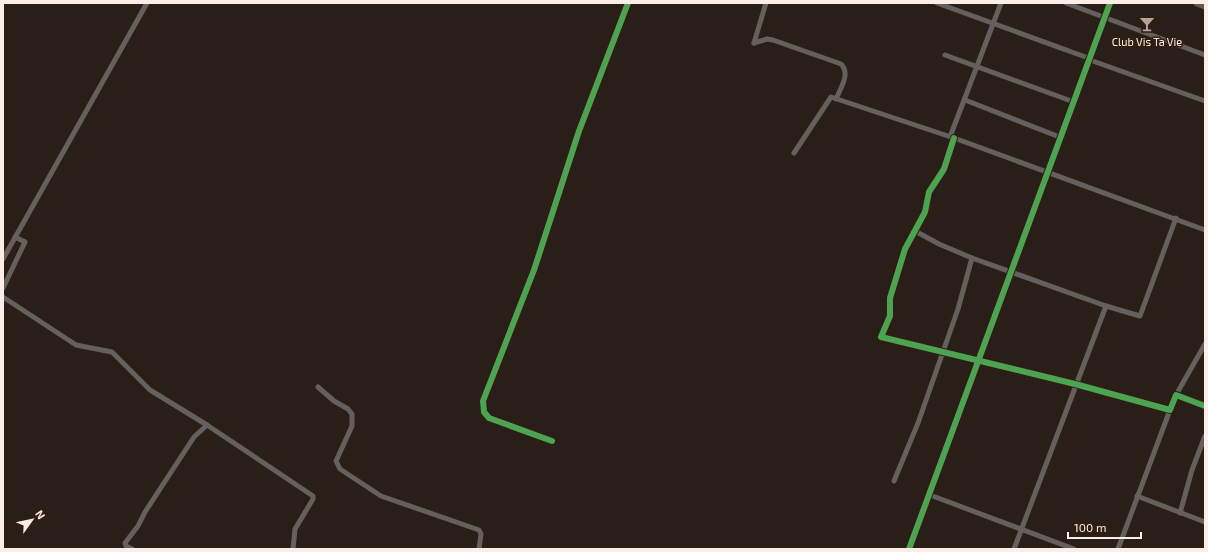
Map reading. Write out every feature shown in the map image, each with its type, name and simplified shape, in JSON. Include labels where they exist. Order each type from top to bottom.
[{"type":"street","points":[[3,259],[147,3]]},
{"type":"street","points":[[552,441],[489,418],[484,412],[483,401],[534,270],[577,139],[628,3]]},
{"type":"street","points":[[766,3],[754,43],[767,39],[772,40],[841,64],[845,68],[846,75],[836,99]]},
{"type":"street","points":[[937,3],[1205,101]]},
{"type":"street","points":[[1000,3],[952,137],[946,164],[929,192],[925,212],[905,249],[890,298],[890,316],[882,337],[1075,384],[1170,410]]},
{"type":"street","points":[[1066,3],[1205,55]]},
{"type":"street","points":[[909,549],[1062,138],[1110,3]]},
{"type":"street","points":[[1197,3],[1205,6]]},
{"type":"street","points":[[946,55],[1074,102]]},
{"type":"street","points":[[794,153],[831,97],[952,137],[1176,218],[1205,230]]},
{"type":"street","points":[[965,100],[1062,138]]},
{"type":"street","points":[[915,231],[939,244],[972,258],[1106,306],[1140,316],[1176,218]]},
{"type":"street","points":[[3,288],[25,242],[16,237]]},
{"type":"street","points":[[894,480],[918,423],[941,352],[958,309],[972,258]]},
{"type":"street","points":[[3,296],[76,345],[112,352],[150,390],[207,425],[313,496],[313,499],[295,530],[293,549]]},
{"type":"street","points":[[1014,549],[1075,384],[1095,338],[1106,306]]},
{"type":"street","points":[[1118,549],[1176,395],[1205,344]]},
{"type":"street","points":[[318,387],[334,401],[348,409],[352,414],[352,426],[336,461],[340,469],[381,496],[479,530],[481,534],[479,549]]},
{"type":"street","points":[[1176,395],[1205,406]]},
{"type":"street","points":[[132,549],[126,546],[125,543],[138,526],[145,512],[194,436],[207,425]]},
{"type":"street","points":[[1180,513],[1192,470],[1205,436]]},
{"type":"street","points":[[930,495],[1074,549]]},
{"type":"street","points":[[1137,496],[1205,522]]},
{"type":"cycle path","points":[[552,441],[489,418],[484,412],[483,401],[534,270],[579,131],[628,3]]},
{"type":"cycle path","points":[[909,549],[1110,3]]},
{"type":"cycle path","points":[[954,138],[944,169],[929,192],[925,212],[905,249],[890,298],[890,316],[881,337],[1075,384],[1170,410],[1176,395],[1205,406]]},
{"type":"place","name":"Club Vis Ta Vie","points":[[1147,24]]}]
